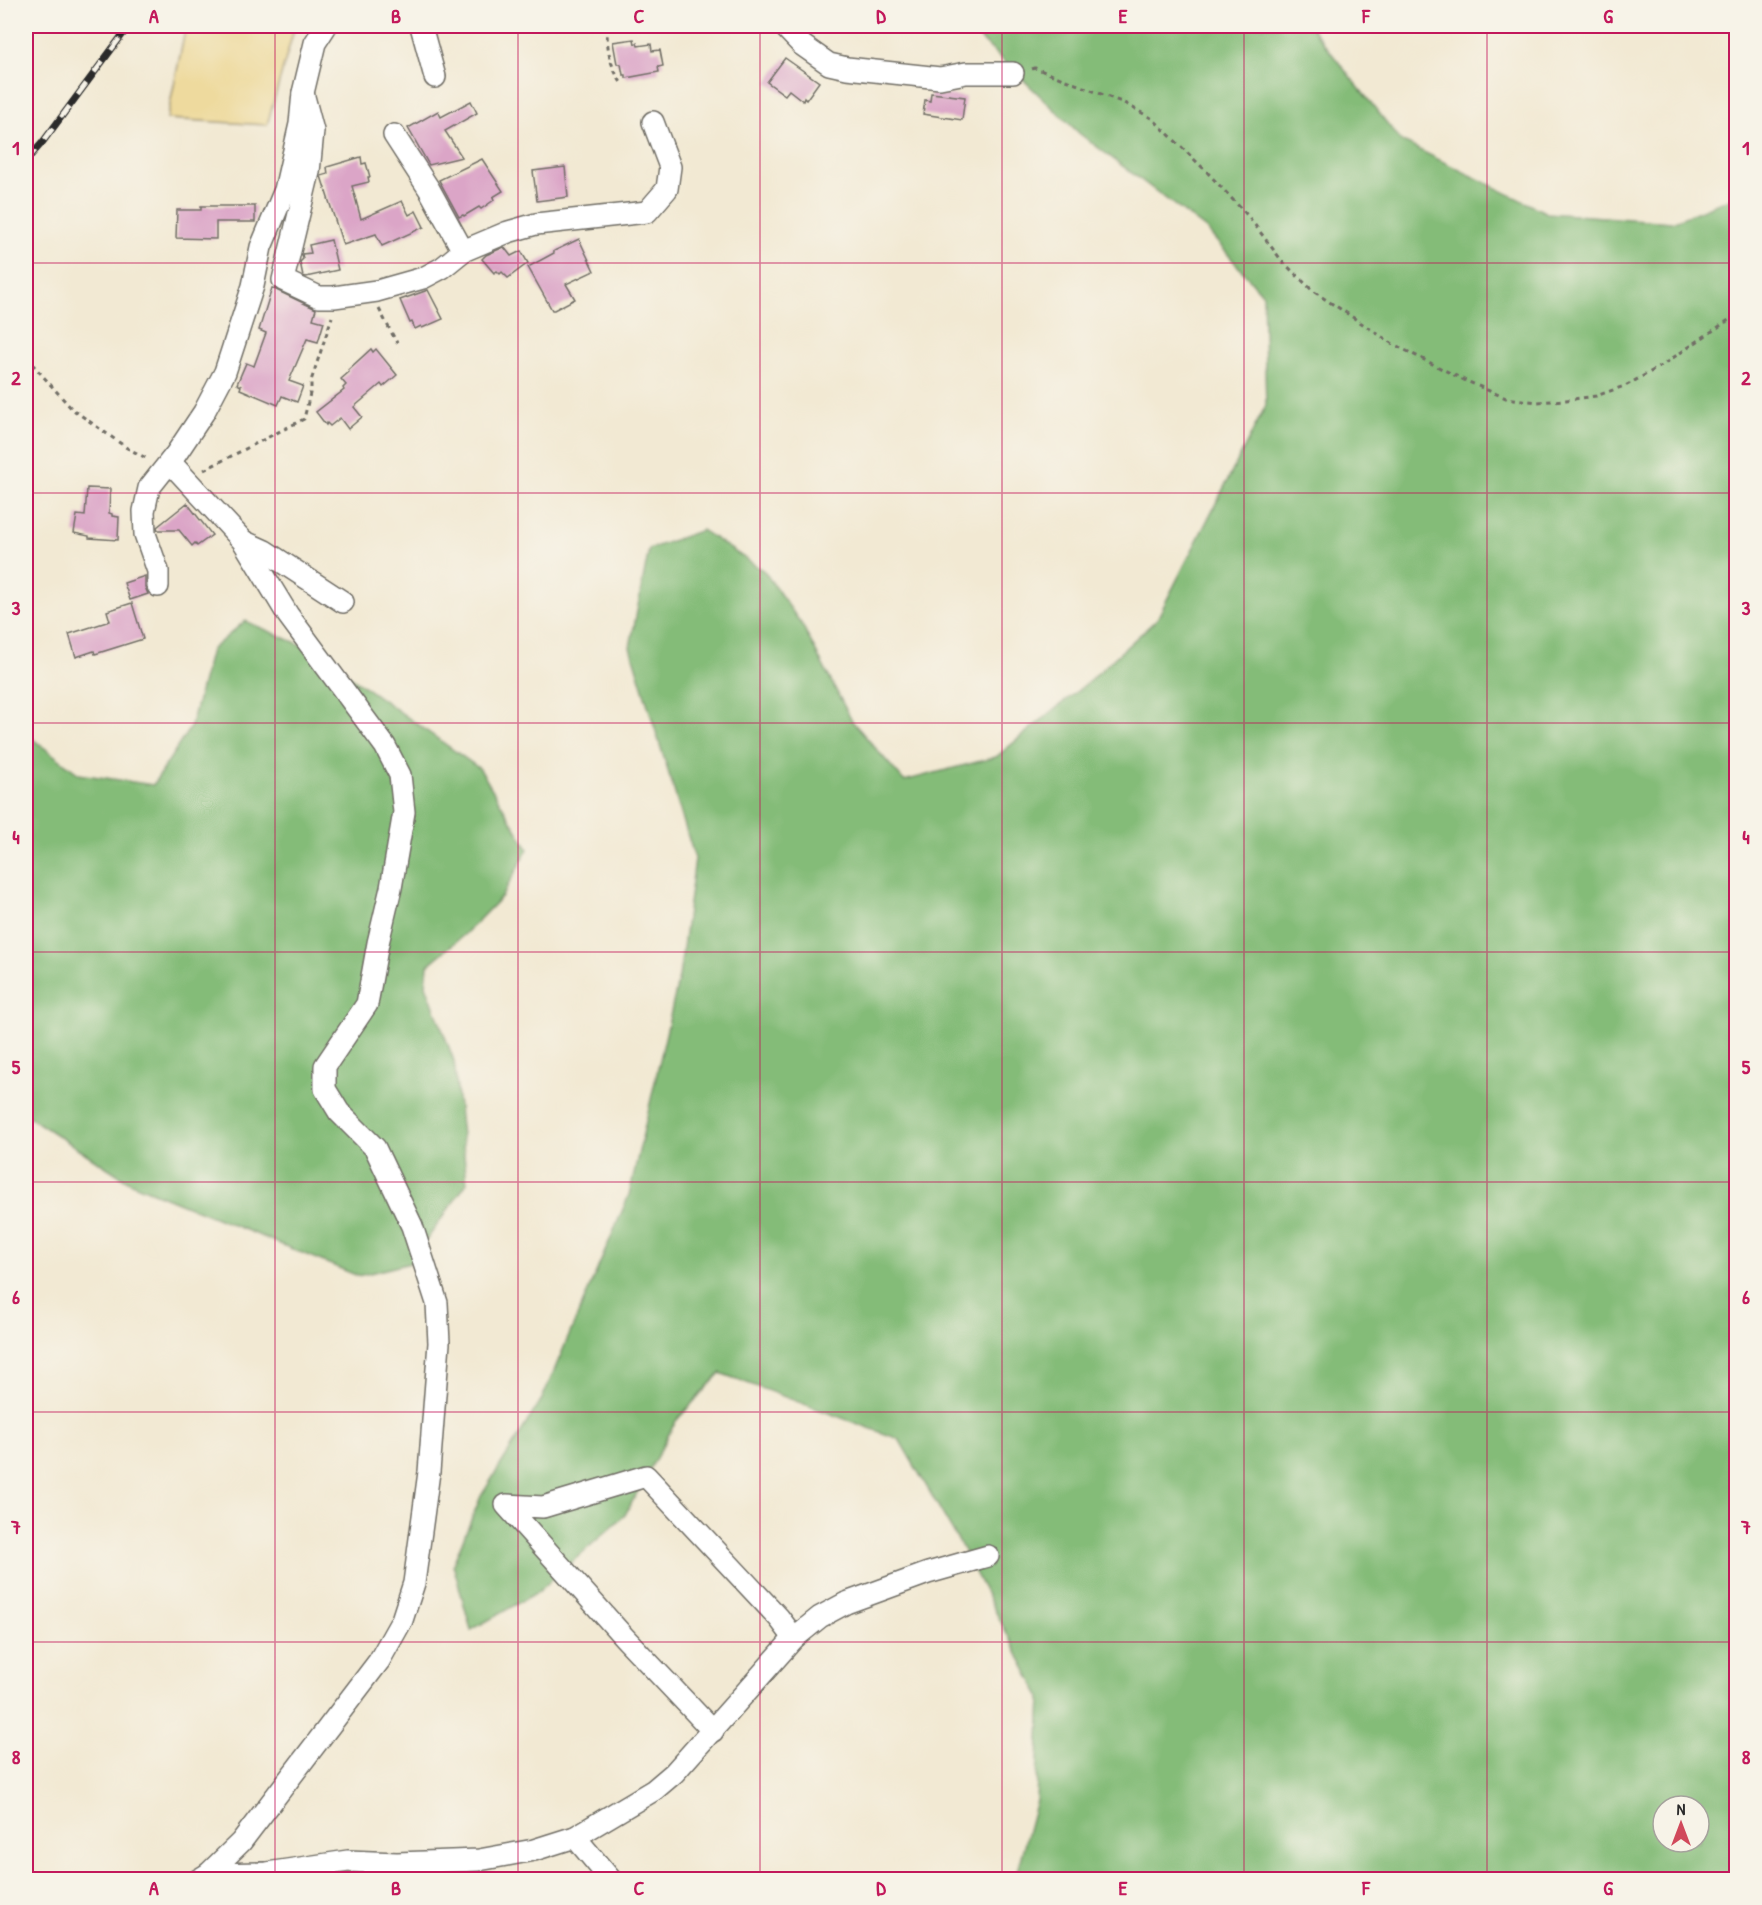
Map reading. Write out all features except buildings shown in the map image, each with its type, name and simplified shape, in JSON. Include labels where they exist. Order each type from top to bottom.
[{"type":"street","points":[[158,586],[158,571],[145,534],[144,511],[149,488],[204,412],[225,372],[253,286],[261,247],[285,190],[315,43],[326,26]]},
{"type":"street","points":[[421,26],[435,77]]},
{"type":"street","points":[[784,26],[817,57],[838,66],[940,78],[966,73],[1013,73]]},
{"type":"street","points":[[303,93],[314,131],[309,172],[283,280],[319,297],[377,291],[423,278],[442,268],[463,251],[508,232],[536,224],[646,212],[668,189],[670,167],[653,122]]},
{"type":"street","points":[[394,135],[429,189],[463,251]]},
{"type":"street","points":[[170,462],[243,541],[288,615],[386,746],[400,775],[404,812],[367,1004],[325,1066],[325,1089],[339,1112],[375,1148],[412,1226],[437,1303],[439,1343],[429,1472],[414,1582],[402,1620],[379,1661],[241,1842],[203,1877]]},
{"type":"street","points":[[243,541],[265,551],[343,602]]},
{"type":"street","points":[[712,1731],[506,1505],[543,1507],[646,1476],[779,1618],[794,1638]]},
{"type":"street","points":[[203,1877],[267,1873],[348,1861],[397,1863],[479,1860],[534,1850],[574,1838],[654,1790],[674,1773],[794,1638],[820,1617],[846,1603],[928,1573],[988,1556]]},
{"type":"street","points":[[574,1838],[611,1880]]},
{"type":"path","points":[[608,26],[607,42],[610,60],[622,84]]},
{"type":"path","points":[[1013,73],[1035,68],[1124,103],[1153,119],[1248,216],[1281,261],[1313,291],[1393,344],[1464,380],[1506,398],[1537,402],[1566,400],[1596,396],[1627,385],[1661,366],[1737,315]]},
{"type":"path","points":[[364,292],[383,313],[397,344]]},
{"type":"path","points":[[186,478],[304,419],[311,381],[334,310],[334,297]]},
{"type":"path","points":[[26,357],[72,409],[141,456],[156,463],[170,462]]},
{"type":"green space","points":[[967,26],[1310,26],[1401,141],[1547,213],[1672,222],[1736,196],[1736,1879],[1015,1879],[1036,1800],[1041,1698],[959,1542],[899,1439],[720,1373],[676,1421],[625,1515],[538,1592],[471,1630],[453,1564],[481,1496],[542,1399],[629,1195],[679,977],[695,859],[630,647],[649,549],[702,530],[764,571],[802,625],[852,721],[904,781],[996,757],[1087,683],[1157,619],[1266,405],[1263,295],[1206,229],[1080,134]]},
{"type":"green space","points":[[245,621],[313,650],[480,769],[528,849],[502,896],[465,934],[428,965],[426,985],[454,1061],[467,1183],[410,1263],[358,1276],[131,1183],[26,1115],[26,734],[79,774],[153,785],[191,726],[211,650]]},
{"type":"sand","points":[[186,26],[295,26],[267,125],[167,119]]},
{"type":"railway","points":[[26,161],[42,143],[129,26]]}]
